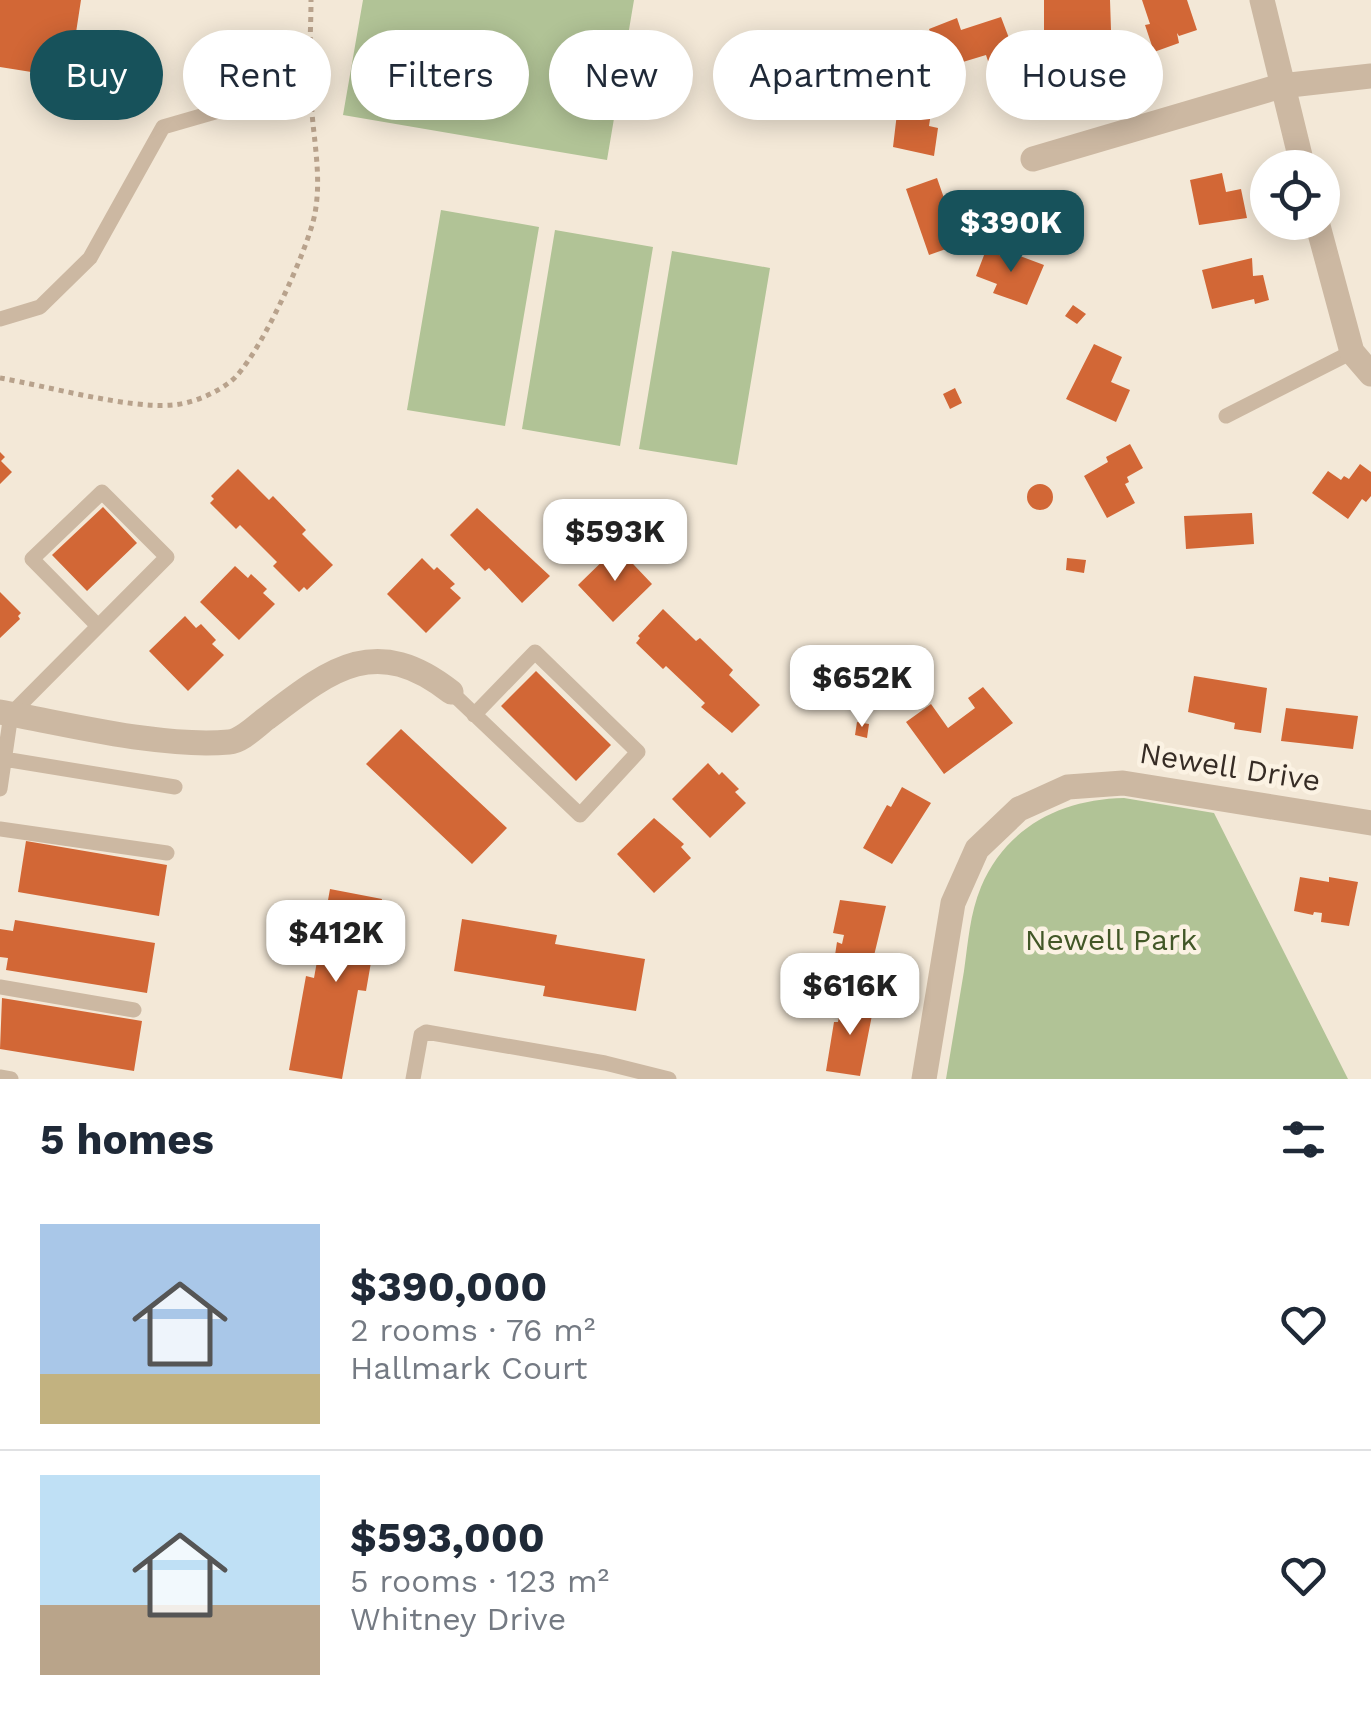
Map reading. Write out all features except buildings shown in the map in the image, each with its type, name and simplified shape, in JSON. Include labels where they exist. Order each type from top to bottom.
[{"type":"street","points":[[1262,0],[1297,150]]},
{"type":"street","points":[[1033,159],[1280,86],[1371,76]]},
{"type":"street","points":[[1323,240],[1352,352],[1371,374]]},
{"type":"street","points":[[5,713],[176,742],[234,742],[311,684],[345,664],[402,665],[433,678],[450,692]]},
{"type":"street","name":"Newell Drive","points":[[924,1079],[952,903],[977,849],[1019,809],[1068,787],[1123,782],[1371,823]]},
{"type":"lane","points":[[0,320],[40,307],[90,258],[163,127],[187,120]]},
{"type":"lane","points":[[1226,416],[1352,352]]},
{"type":"lane","points":[[0,789],[5,713],[98,626],[166,557],[102,492],[32,559],[98,626]]},
{"type":"lane","points":[[450,692],[580,814],[638,752],[535,652],[474,714]]},
{"type":"lane","points":[[4,758],[175,787]]},
{"type":"lane","points":[[0,829],[168,853]]},
{"type":"lane","points":[[0,987],[134,1010]]},
{"type":"lane","points":[[412,1079],[421,1036],[426,1032],[605,1063],[669,1079]]},
{"type":"lane","points":[[0,1077],[11,1079]]},
{"type":"path","points":[[0,378],[118,400],[172,405],[206,397],[232,380],[258,345],[315,216],[318,176],[310,96],[311,0]]},
{"type":"green space","points":[[363,0],[634,0],[629,30],[549,30],[549,120],[614,120],[607,160],[372,120],[529,120],[529,30],[358,30]]},
{"type":"green space","points":[[351,69],[351,116],[343,115]]},
{"type":"green space","points":[[441,210],[539,227],[505,426],[407,410]]},
{"type":"green space","points":[[555,230],[653,247],[620,446],[522,429]]},
{"type":"green space","points":[[672,251],[770,268],[737,465],[639,449]]},
{"type":"green space","name":"Newell Park","points":[[1124,798],[1214,813],[1348,1079],[946,1079],[972,918],[992,866],[1005,848],[1039,820],[1079,804]]}]
